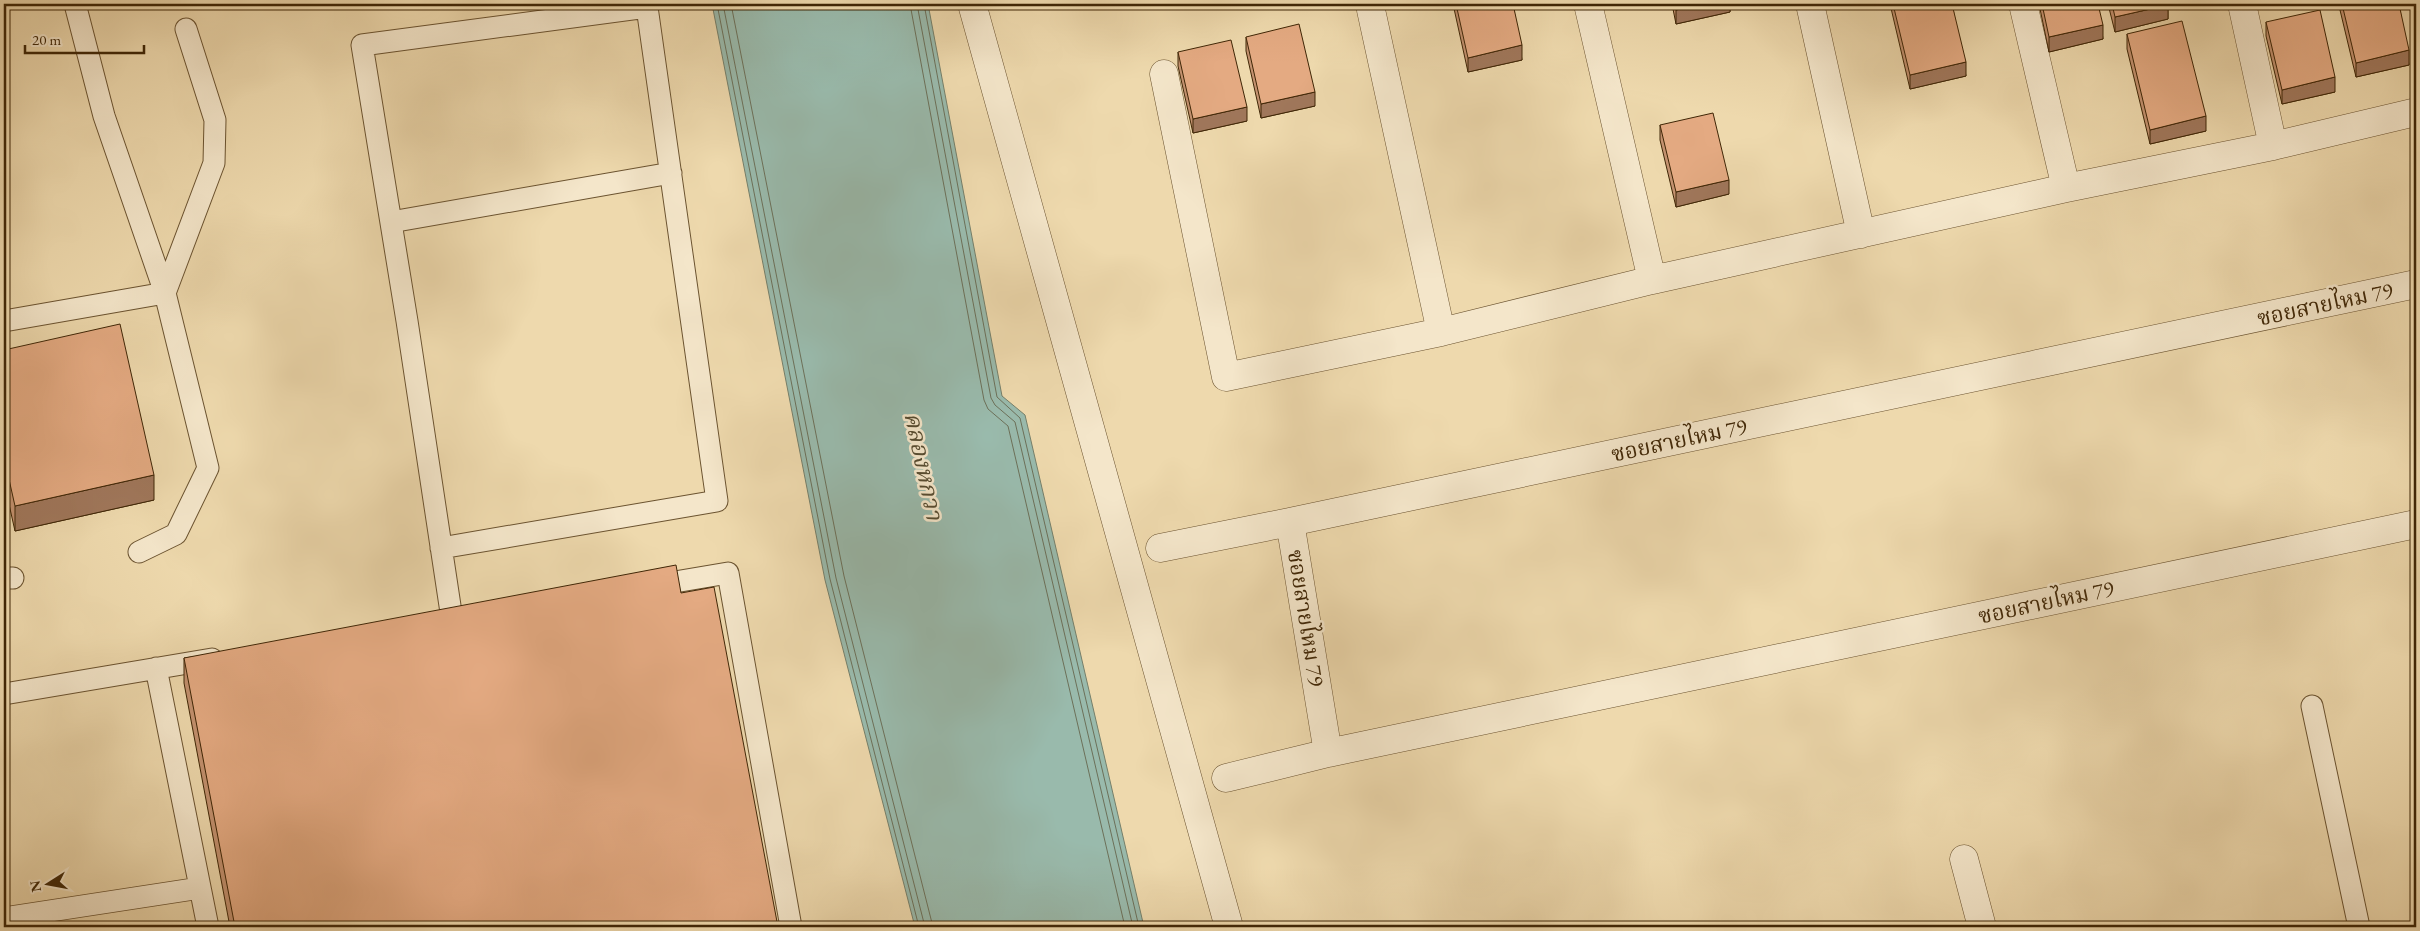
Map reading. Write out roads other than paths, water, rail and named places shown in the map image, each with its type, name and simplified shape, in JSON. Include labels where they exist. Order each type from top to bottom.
[{"type":"street","points":[[972,4],[1229,927]]},
{"type":"street","points":[[1588,4],[1652,280]]},
{"type":"street","points":[[1810,4],[1861,234]]},
{"type":"street","points":[[2024,4],[2066,188]]},
{"type":"street","points":[[2242,4],[2273,146]]},
{"type":"street","points":[[1371,10],[1441,332]]},
{"type":"street","points":[[1164,74],[1226,377],[1441,332],[1652,280],[2066,188],[2273,146],[2416,112]]},
{"type":"street","name":"ซอยสายไหม 79","points":[[2416,284],[1290,522],[1328,753],[2416,524]]},
{"type":"street","points":[[1160,548],[1290,522]]},
{"type":"street","points":[[1226,778],[1328,753]]},
{"type":"street","points":[[1964,859],[1982,927]]},
{"type":"lane","points":[[75,4],[104,116],[165,293],[208,468],[176,534],[139,552]]},
{"type":"lane","points":[[441,548],[717,501],[648,7],[362,45],[452,619]]},
{"type":"lane","points":[[165,293],[214,163],[215,120],[186,29]]},
{"type":"lane","points":[[391,222],[671,173]]},
{"type":"lane","points":[[4,321],[165,293]]},
{"type":"lane","points":[[629,590],[728,573],[791,927]]},
{"type":"lane","points":[[4,694],[232,656]]},
{"type":"lane","points":[[156,668],[208,927]]},
{"type":"lane","points":[[2312,706],[2359,927]]},
{"type":"lane","points":[[4,918],[200,888]]},
{"type":"water","name":"คลองหกวา","points":[[712,4],[928,4],[1002,396],[1025,415],[1144,927],[915,927],[825,580]]}]
